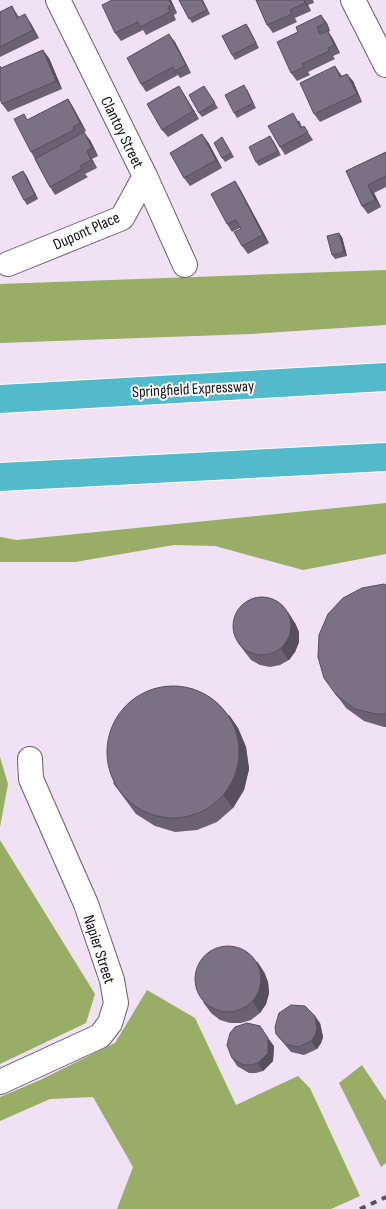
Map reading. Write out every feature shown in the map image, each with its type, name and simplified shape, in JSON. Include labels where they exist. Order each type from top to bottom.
[{"type":"highway","name":"Springfield Expressway","points":[[0,399],[386,377]]},
{"type":"highway","points":[[0,477],[386,457]]},
{"type":"highway","points":[[0,487],[96,473]]},
{"type":"street","name":"Clantoy Street","points":[[58,0],[145,176],[185,265]]},
{"type":"street","points":[[353,0],[386,65]]},
{"type":"street","name":"Dupont Place","points":[[8,264],[122,218],[145,176]]},
{"type":"street","name":"Napier Street","points":[[0,1082],[100,1036],[110,1023],[116,1003],[112,980],[86,904],[31,779],[30,759]]},
{"type":"green space","points":[[386,270],[386,325],[251,334],[0,343],[0,284]]},
{"type":"green space","points":[[386,503],[386,554],[303,570],[215,546],[174,545],[75,562],[0,562],[0,537],[17,540]]},
{"type":"green space","points":[[0,757],[8,784],[0,827]]},
{"type":"green space","points":[[0,840],[95,994],[86,1023],[0,1064]]},
{"type":"green space","points":[[147,990],[195,1018],[236,1105],[298,1076],[310,1088],[360,1196],[331,1209],[117,1209],[133,1167],[93,1097],[50,1099],[0,1121],[0,1097],[40,1080],[115,1043]]},
{"type":"green space","points":[[362,1065],[386,1101],[386,1163],[381,1167],[339,1083]]},
{"type":"building","points":[[112,0],[169,0],[172,5],[168,7],[170,12],[140,27],[138,22],[115,33],[102,5]]},
{"type":"building","points":[[179,0],[202,0],[207,10],[189,19]]},
{"type":"building","points":[[256,0],[304,0],[305,3],[290,10],[292,14],[267,25]]},
{"type":"building","points":[[12,6],[17,18],[25,14],[33,30],[0,47],[0,12]]},
{"type":"building","points":[[321,15],[325,23],[317,27],[320,34],[328,31],[334,45],[328,48],[329,51],[302,64],[304,67],[291,73],[277,42],[298,32],[296,27]]},
{"type":"building","points":[[246,24],[256,43],[232,55],[222,36]]},
{"type":"building","points":[[169,34],[186,65],[175,71],[173,67],[141,84],[127,58]]},
{"type":"building","points":[[43,50],[56,81],[2,104],[0,99],[0,66],[1,68]]},
{"type":"building","points":[[335,66],[340,77],[347,74],[357,94],[314,114],[300,83]]},
{"type":"building","points":[[244,85],[253,103],[234,113],[225,95]]},
{"type":"building","points":[[179,86],[193,111],[162,130],[147,104]]},
{"type":"building","points":[[204,86],[215,103],[199,113],[189,95]]},
{"type":"building","points":[[68,99],[80,123],[73,127],[74,130],[31,152],[14,119],[24,114],[27,120]]},
{"type":"building","points":[[293,113],[301,128],[304,126],[308,132],[280,147],[268,126]]},
{"type":"building","points":[[84,132],[92,148],[87,151],[91,160],[80,166],[82,169],[50,187],[35,159]]},
{"type":"building","points":[[202,134],[216,160],[184,178],[170,153]]},
{"type":"building","points":[[270,136],[278,151],[256,162],[249,147]]},
{"type":"building","points":[[222,137],[231,153],[222,158],[214,143]]},
{"type":"building","points":[[386,152],[386,176],[368,185],[375,200],[362,206],[346,171]]},
{"type":"building","points":[[23,171],[35,195],[24,200],[12,177]]},
{"type":"building","points":[[235,181],[263,235],[242,246],[234,232],[241,229],[236,220],[227,224],[211,194]]},
{"type":"building","points":[[339,233],[344,252],[332,255],[327,236]]},
{"type":"building","points":[[386,585],[386,714],[376,714],[355,709],[337,696],[324,678],[318,657],[319,635],[328,614],[343,598],[362,588]]},
{"type":"building","points":[[256,597],[268,597],[283,605],[291,620],[291,632],[283,647],[268,655],[256,655],[241,647],[233,632],[233,620],[241,605]]},
{"type":"building","points":[[173,686],[186,687],[198,691],[220,705],[234,727],[238,739],[238,765],[234,777],[220,799],[198,813],[186,817],[173,818],[160,817],[148,813],[126,799],[112,777],[108,765],[107,752],[108,739],[112,727],[126,705],[148,691],[160,687]]},
{"type":"building","points":[[221,946],[235,946],[247,951],[256,960],[261,972],[259,992],[252,1003],[235,1012],[221,1012],[209,1007],[200,998],[195,986],[195,972],[200,960],[209,951]]},
{"type":"building","points":[[291,1005],[305,1006],[315,1016],[317,1029],[315,1035],[311,1041],[299,1047],[285,1044],[276,1034],[275,1027],[279,1013]]},
{"type":"building","points":[[247,1023],[260,1026],[268,1038],[268,1053],[258,1063],[243,1065],[232,1058],[227,1045],[230,1033],[235,1027]]},
{"type":"railway","points":[[360,1209],[386,1197]]}]
